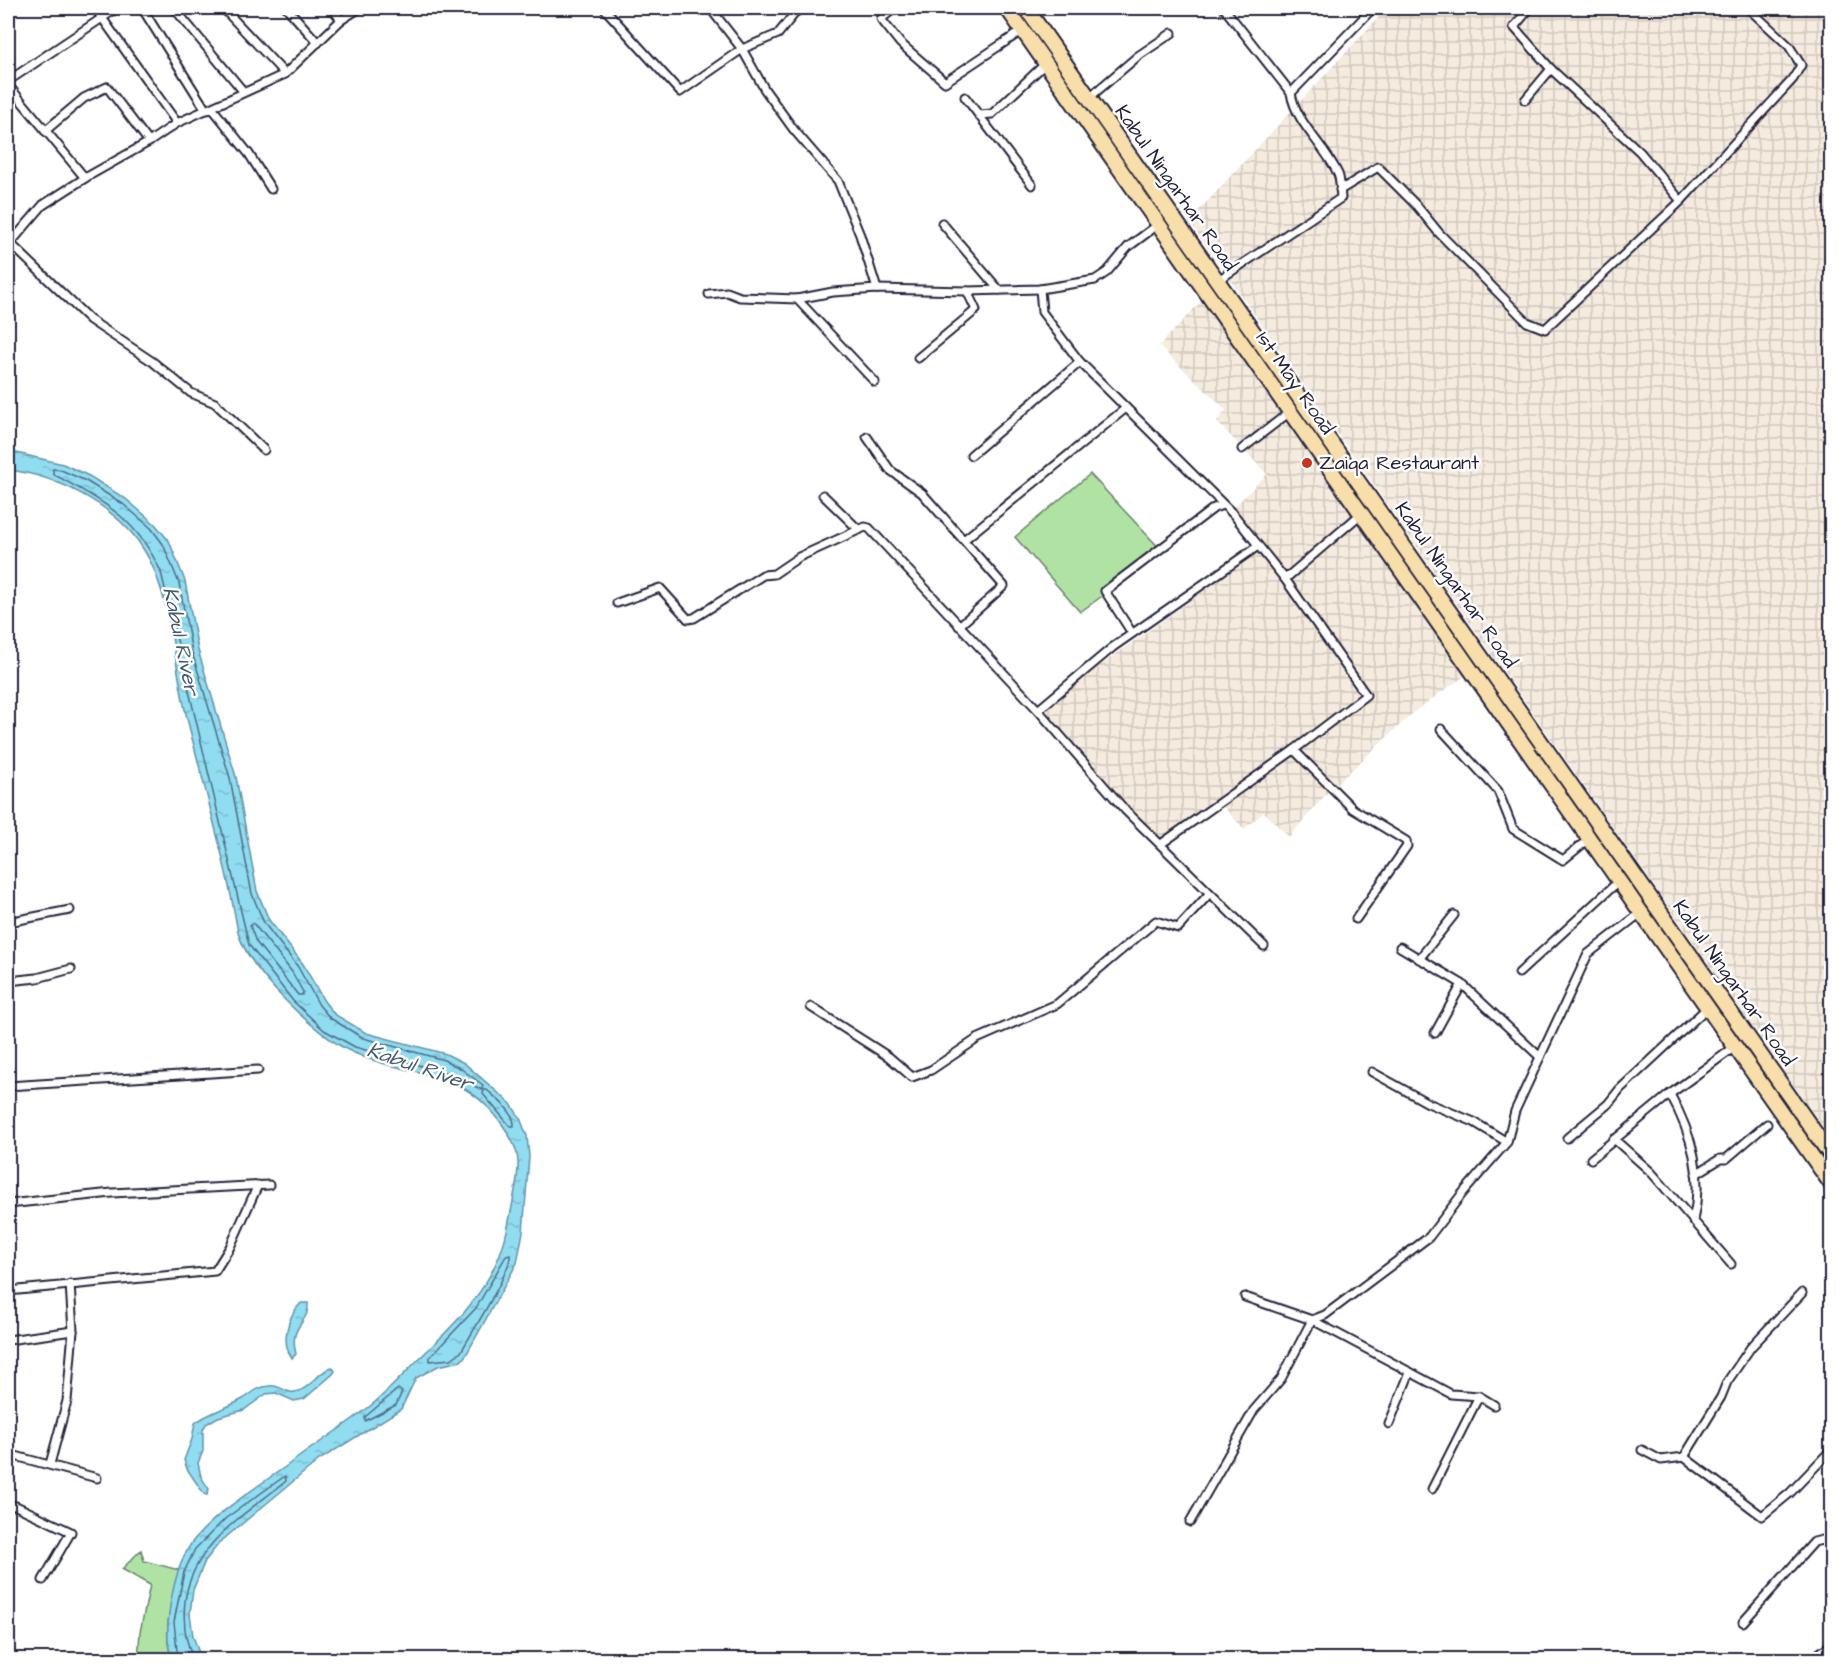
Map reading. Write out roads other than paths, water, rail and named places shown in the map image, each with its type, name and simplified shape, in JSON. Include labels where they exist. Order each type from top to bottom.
[{"type":"highway","name":"Kabul Ningarhar Road","points":[[1007,8],[1208,294]]},
{"type":"highway","name":"Kabul Ningarhar Road","points":[[1026,8],[1832,1156]]},
{"type":"highway","name":"1st May Road","points":[[1208,294],[1473,670]]},
{"type":"highway","name":"Kabul Ningarhar Road","points":[[1473,670],[1832,1185]]},
{"type":"street","points":[[95,8],[177,123]]},
{"type":"street","points":[[84,178],[8,83],[117,8]]},
{"type":"street","points":[[142,8],[206,110]]},
{"type":"street","points":[[174,8],[243,91]]},
{"type":"street","points":[[224,8],[285,74]]},
{"type":"street","points":[[287,8],[318,43]]},
{"type":"street","points":[[332,8],[342,20]]},
{"type":"street","points":[[264,450],[215,403],[191,393],[153,362],[90,320],[8,243],[43,205],[84,178],[149,142],[177,123],[243,91],[285,74],[342,20],[360,8]]},
{"type":"street","points":[[604,8],[680,92],[742,49],[778,34],[799,8]]},
{"type":"street","points":[[710,8],[742,49],[765,90],[794,130],[838,181],[860,235],[877,289]]},
{"type":"street","points":[[895,8],[881,19],[900,42],[945,82],[1023,30]]},
{"type":"street","points":[[1217,281],[1341,198],[1339,176],[1323,148],[1293,109],[1291,93],[1224,8]]},
{"type":"street","points":[[1291,93],[1373,8]]},
{"type":"street","points":[[1530,8],[1514,27],[1551,69],[1641,152],[1681,201]]},
{"type":"street","points":[[1340,190],[1378,167],[1527,322],[1545,329],[1681,201],[1793,79],[1801,65],[1789,46],[1748,8]]},
{"type":"street","points":[[1090,97],[1138,56],[1172,33]]},
{"type":"street","points":[[980,115],[992,114],[1047,62]]},
{"type":"street","points":[[1525,100],[1551,69]]},
{"type":"street","points":[[45,131],[84,98],[107,87],[149,142]]},
{"type":"street","points":[[965,97],[1032,185]]},
{"type":"street","points":[[206,110],[213,109],[249,154],[271,189]]},
{"type":"street","points":[[942,223],[999,290]]},
{"type":"street","points":[[708,294],[727,292],[740,297],[797,299],[833,292],[877,289],[967,291],[1040,289],[1095,280],[1107,272],[1128,247],[1159,224]]},
{"type":"street","points":[[1040,289],[1042,312],[1080,362],[1223,505],[1285,579],[1366,694],[1293,750],[1161,844]]},
{"type":"street","points":[[918,358],[976,310],[967,291]]},
{"type":"street","points":[[797,299],[829,336],[850,353],[875,382]]},
{"type":"street","points":[[971,455],[1080,362]]},
{"type":"street","points":[[965,539],[1126,408]]},
{"type":"street","points":[[1242,449],[1291,411]]},
{"type":"street","points":[[867,437],[890,470],[922,493],[965,539],[1004,586],[959,626]]},
{"type":"street","points":[[823,495],[859,530]]},
{"type":"street","points":[[1132,633],[1104,591],[1214,508],[1223,505]]},
{"type":"street","points":[[1285,579],[1362,513]]},
{"type":"street","points":[[617,603],[660,588],[688,619],[694,618],[764,575],[774,574],[799,557],[859,530],[869,528],[1038,710],[1088,770],[1209,894],[1264,946]]},
{"type":"street","points":[[1038,710],[1132,633],[1258,546]]},
{"type":"street","points":[[1441,729],[1498,791],[1513,829],[1563,860],[1590,838]]},
{"type":"street","points":[[1293,750],[1353,809],[1406,841],[1407,846],[1388,877],[1356,919]]},
{"type":"street","points":[[1519,973],[1620,880]]},
{"type":"street","points":[[811,1007],[889,1057],[912,1077],[931,1070],[977,1039],[1057,1004],[1156,921],[1178,928],[1209,894]]},
{"type":"street","points":[[8,922],[70,910]]},
{"type":"street","points":[[1190,1522],[1254,1410],[1281,1379],[1312,1320],[1325,1315],[1429,1237],[1507,1142],[1515,1111],[1588,954],[1642,912]]},
{"type":"street","points":[[1419,959],[1454,915]]},
{"type":"street","points":[[1400,947],[1462,984],[1540,1057]]},
{"type":"street","points":[[8,981],[37,978],[71,969]]},
{"type":"street","points":[[1435,1033],[1462,984]]},
{"type":"street","points":[[1567,1138],[1608,1104],[1620,1089],[1708,1007]]},
{"type":"street","points":[[1591,1159],[1670,1094],[1736,1046]]},
{"type":"street","points":[[8,1086],[258,1070]]},
{"type":"street","points":[[1372,1072],[1428,1103],[1474,1122],[1507,1142]]},
{"type":"street","points":[[1670,1094],[1689,1130],[1696,1174],[1697,1204],[1694,1221]]},
{"type":"street","points":[[1696,1174],[1720,1159],[1726,1159],[1767,1124]]},
{"type":"street","points":[[1614,1139],[1651,1172],[1731,1264]]},
{"type":"street","points":[[8,1290],[215,1271],[230,1247],[258,1185]]},
{"type":"street","points":[[8,1204],[112,1193],[268,1185]]},
{"type":"street","points":[[50,1464],[67,1401],[73,1331],[70,1284]]},
{"type":"street","points":[[1684,1457],[1751,1347],[1802,1293]]},
{"type":"street","points":[[1245,1297],[1312,1320],[1450,1394],[1479,1396],[1494,1405]]},
{"type":"street","points":[[8,1340],[73,1331]]},
{"type":"street","points":[[1389,1424],[1410,1372]]},
{"type":"street","points":[[1432,1489],[1479,1396]]},
{"type":"street","points":[[1642,1450],[1661,1460],[1684,1457],[1762,1516],[1790,1493],[1832,1449]]},
{"type":"street","points":[[8,1454],[97,1478]]},
{"type":"street","points":[[8,1505],[16,1506],[71,1532],[43,1580]]},
{"type":"street","points":[[1743,1622],[1817,1539],[1832,1547]]},
{"type":"street","points":[[1810,1659],[1832,1644]]},
{"type":"water","name":"Kabul River","points":[[8,451],[63,464],[89,476],[126,499],[155,524],[169,541],[185,581],[198,650],[236,777],[257,891],[269,920],[303,964],[324,1001],[334,1014],[366,1033],[446,1054],[464,1063],[511,1104],[527,1136],[529,1157],[523,1232],[517,1263],[466,1355],[461,1361],[438,1366],[416,1378],[401,1409],[319,1460],[220,1542],[205,1561],[193,1590],[190,1614],[193,1636],[201,1659],[172,1659],[169,1647],[171,1599],[186,1552],[203,1530],[237,1501],[376,1401],[466,1311],[483,1287],[503,1246],[516,1183],[517,1154],[502,1124],[486,1105],[469,1091],[433,1076],[373,1060],[337,1044],[320,1032],[285,1000],[255,965],[238,932],[221,850],[186,714],[166,606],[152,564],[130,532],[100,505],[64,485],[45,478],[8,470]]},
{"type":"water","points":[[301,1303],[308,1303],[308,1310],[295,1336],[296,1354],[292,1358],[288,1352],[287,1329],[292,1315]]},
{"type":"water","points":[[332,1367],[335,1371],[333,1374],[304,1399],[294,1401],[276,1393],[266,1394],[244,1410],[218,1417],[206,1424],[203,1430],[203,1451],[198,1463],[201,1477],[209,1489],[207,1495],[204,1494],[187,1469],[184,1460],[195,1423],[264,1387],[273,1386],[291,1392],[299,1391]]},
{"type":"place","name":"Zaiqa Restaurant","points":[[1307,463]]}]
